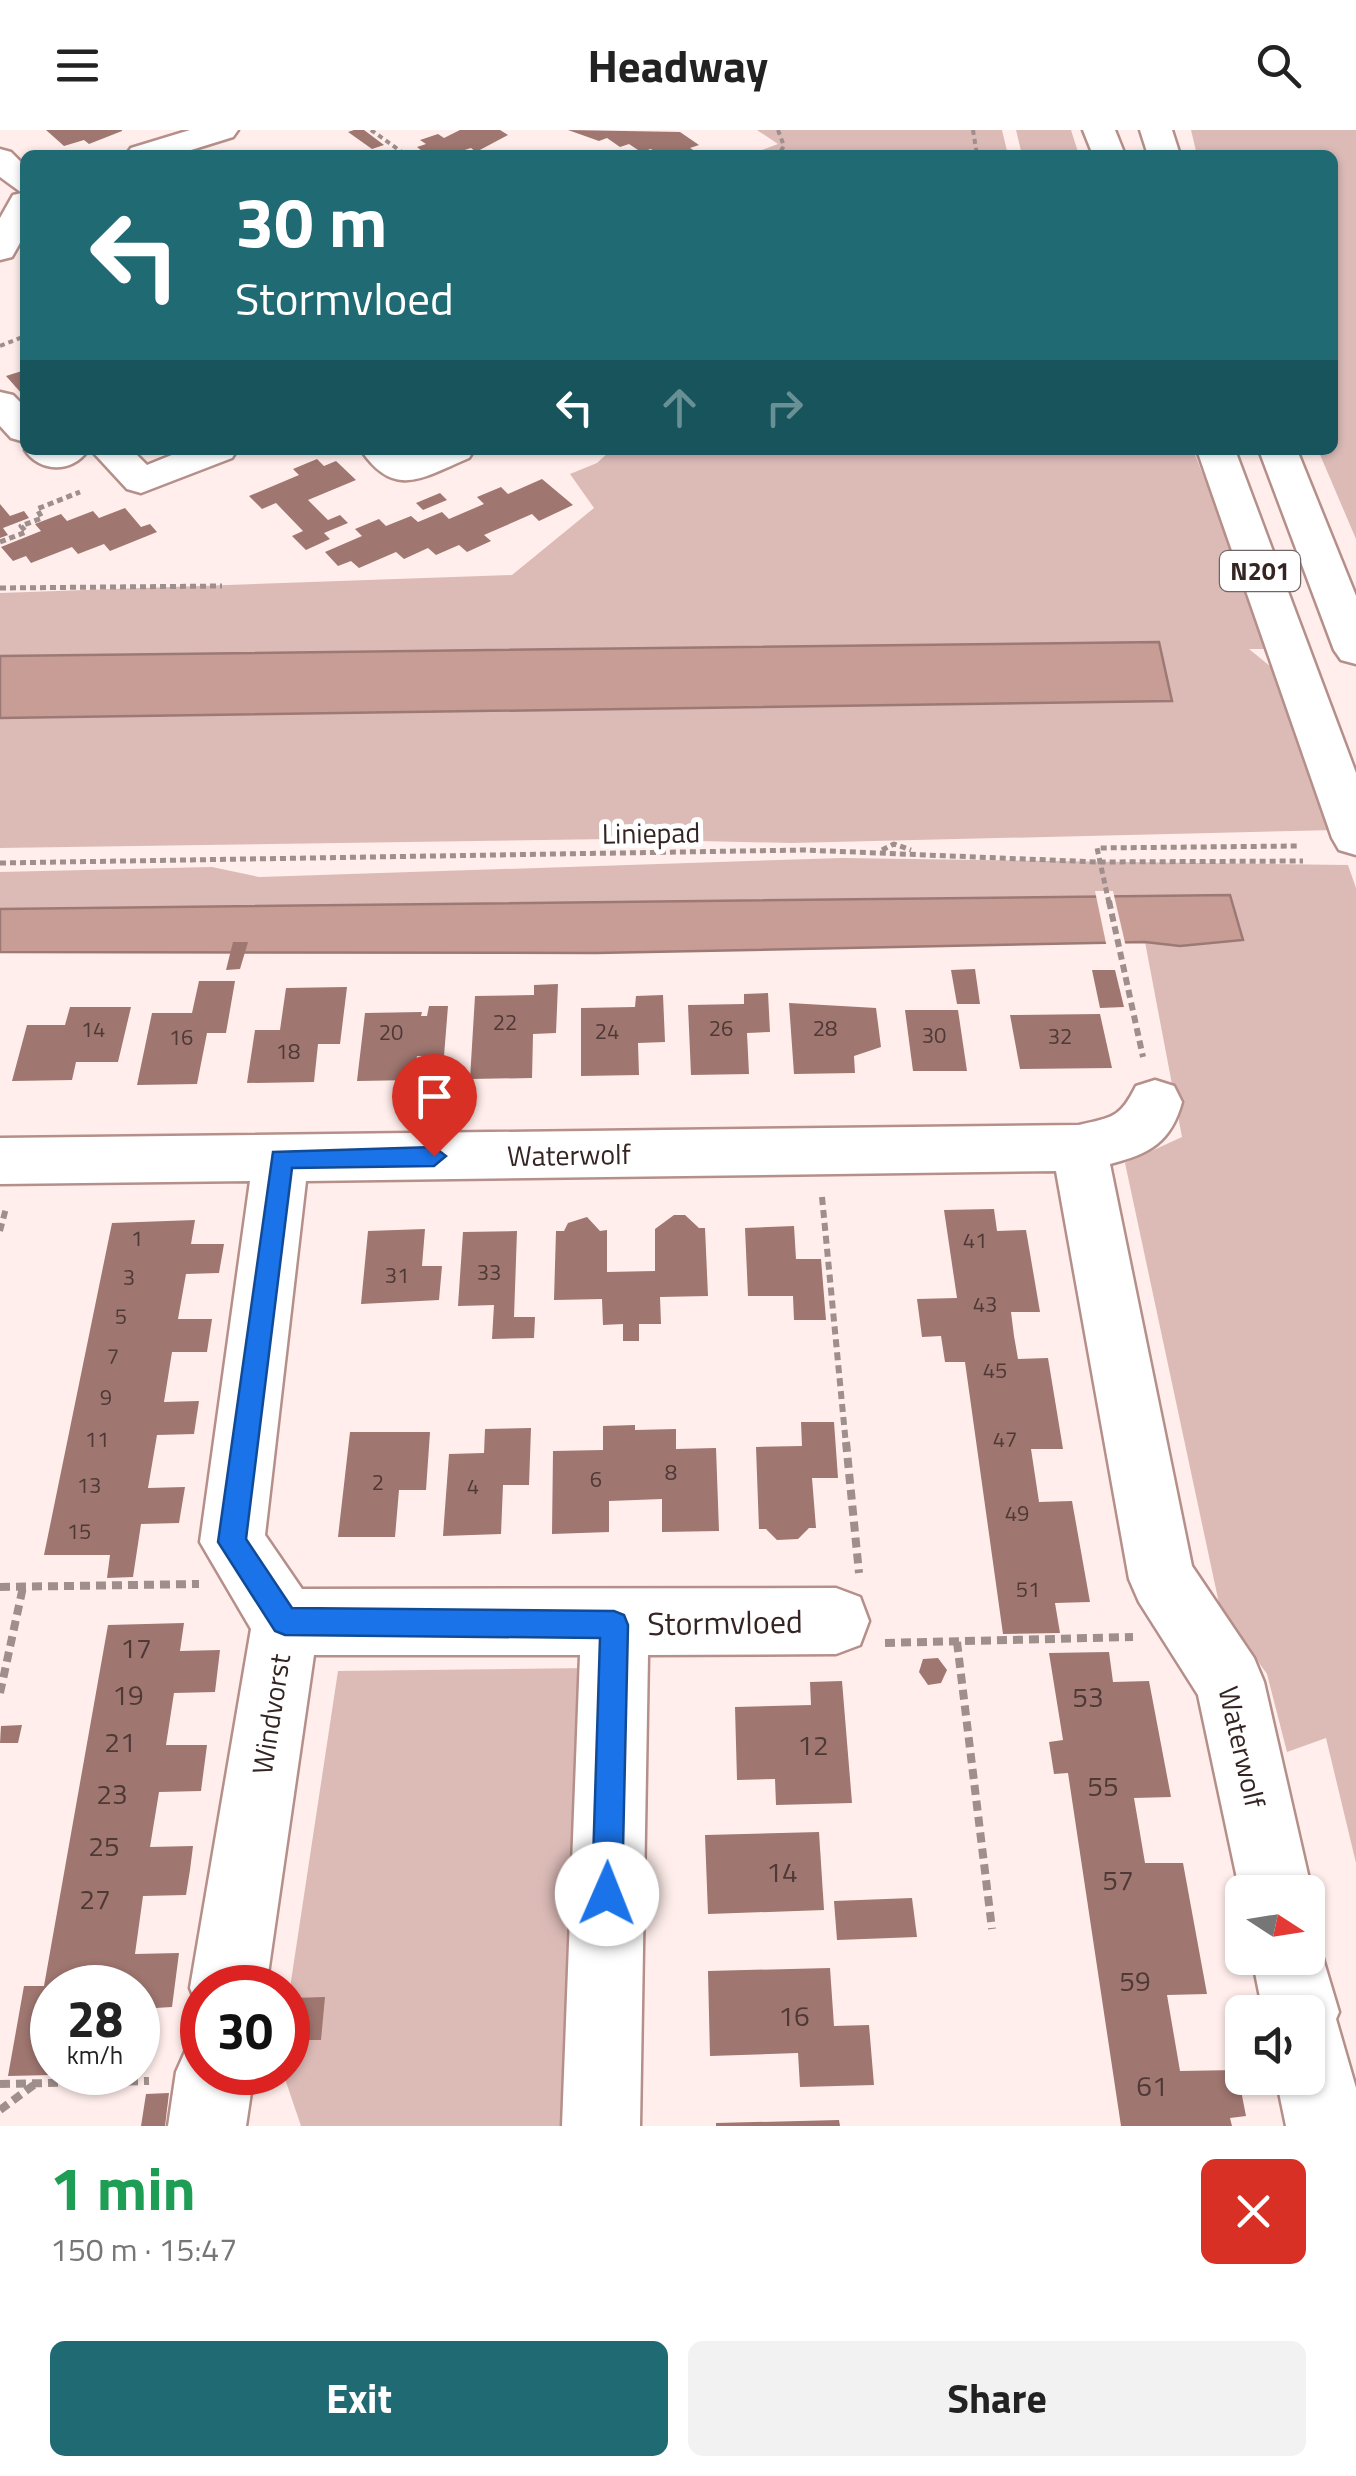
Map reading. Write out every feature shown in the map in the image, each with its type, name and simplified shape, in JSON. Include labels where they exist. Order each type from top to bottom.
[{"type":"main road","points":[[158,150],[222,130]]},
{"type":"main road","points":[[0,159],[20,179]]},
{"type":"main road","points":[[0,250],[20,212]]},
{"type":"main road","points":[[0,403],[20,425]]},
{"type":"main road","points":[[121,461],[141,482],[206,455]]},
{"type":"main road","points":[[386,455],[404,471],[443,455]]},
{"type":"main road","name":"N201","points":[[1218,455],[1356,838]]},
{"type":"main road","name":"N201","points":[[1280,455],[1356,650]]},
{"type":"main road","name":"Waterwolf","points":[[0,1161],[1078,1148],[1126,1137],[1149,1122],[1154,1102]]},
{"type":"main road","name":"Waterwolf","points":[[1078,1148],[1162,1579],[1230,1682],[1271,1875]]},
{"type":"main road","name":"Windvorst","points":[[232,1965],[285,1622],[232,1542],[282,1159]]},
{"type":"main road","name":"Stormvloed","points":[[285,1622],[614,1625],[848,1603]]},
{"type":"main road","name":"Stormvloed","points":[[601,2126],[614,1625]]},
{"type":"main road","points":[[1319,2095],[1325,2126]]},
{"type":"path","points":[[371,130],[399,150]]},
{"type":"path","points":[[0,542],[26,532],[21,526],[42,518],[37,509],[121,461]]},
{"type":"path","points":[[0,588],[222,586]]},
{"type":"path","points":[[1154,1102],[1097,848],[1298,846]]},
{"type":"path","name":"Liniepad","points":[[0,863],[881,851],[1098,862],[1303,861]]},
{"type":"path","points":[[817,1151],[848,1603],[866,1644],[1199,1635]]},
{"type":"path","points":[[0,1588],[210,1584],[245,1563]]},
{"type":"path","points":[[0,1693],[23,1587]]},
{"type":"path","points":[[956,1642],[992,1930]]},
{"type":"path","points":[[0,2084],[30,2083]]},
{"type":"path","points":[[0,2110],[30,2087]]},
{"type":"shaded area","points":[[757,130],[1002,130],[1007,150],[762,150],[778,144]]},
{"type":"shaded area","points":[[1016,130],[1071,130],[1077,150],[1021,150]]},
{"type":"shaded area","points":[[1191,130],[1356,130],[1356,539],[1320,455],[1338,455],[1338,150],[1196,150]]},
{"type":"shaded area","points":[[606,455],[1195,455],[1274,649],[1249,649],[1282,676],[1336,830],[791,843],[611,839],[0,848],[0,718],[1171,700],[1159,642],[0,656],[0,593],[512,575],[594,508],[570,474],[597,463]]},
{"type":"shaded area","points":[[1159,642],[1172,701],[0,718],[0,656]]},
{"type":"shaded area","points":[[842,858],[1348,865],[1356,888],[1356,1863],[1326,1738],[1287,1752],[1267,1674],[1220,1608],[1125,1163],[1182,1137],[1145,942],[1180,946],[1242,940],[1230,895],[0,909],[0,872],[212,867],[259,877]]},
{"type":"shaded area","points":[[1230,895],[1243,940],[1180,946],[1145,942],[596,953],[0,952],[0,909]]},
{"type":"shaded area","points":[[590,1668],[576,2126],[301,2126],[290,2095],[310,2095],[310,1965],[293,1965],[338,1671]]},
{"type":"pier","points":[[1095,891],[1113,891],[1126,947],[1107,948]]},
{"type":"building","points":[[46,130],[122,131],[89,144],[84,140],[64,146]]},
{"type":"building","points":[[364,130],[384,145],[372,149],[348,132]]},
{"type":"building","points":[[460,130],[500,130],[508,135],[480,150],[417,147],[426,144],[420,140],[438,134],[444,138]]},
{"type":"building","points":[[568,130],[680,132],[699,145],[690,148],[693,150],[638,150],[629,144],[620,147],[607,138],[599,141]]},
{"type":"building","points":[[20,372],[20,392],[6,376]]},
{"type":"building","points":[[317,459],[324,466],[336,461],[356,480],[308,500],[328,520],[340,515],[348,523],[324,533],[330,539],[306,550],[292,536],[303,531],[276,503],[262,509],[249,496],[299,475],[293,469]]},
{"type":"building","points":[[542,479],[573,505],[539,521],[532,514],[484,535],[491,541],[467,552],[459,545],[436,555],[428,548],[404,559],[396,552],[359,568],[351,561],[338,566],[325,552],[362,536],[355,529],[379,519],[386,526],[411,516],[418,522],[442,512],[449,519],[484,504],[477,497],[501,487],[508,494]]},
{"type":"building","points":[[440,493],[447,500],[423,510],[416,503]]},
{"type":"building","points":[[0,504],[10,516],[24,511],[29,518],[3,528],[8,535],[0,538]]},
{"type":"building","points":[[125,508],[141,527],[150,524],[157,532],[110,551],[104,544],[78,554],[72,547],[31,563],[26,556],[13,561],[1,547],[41,531],[35,524],[61,514],[67,521],[93,511],[99,518]]},
{"type":"building","points":[[233,942],[248,942],[240,969],[226,970]]},
{"type":"building","points":[[975,969],[980,1004],[957,1004],[951,970]]},
{"type":"building","points":[[1092,970],[1115,970],[1124,1007],[1100,1008]]},
{"type":"building","points":[[199,981],[235,981],[226,1033],[207,1033],[197,1084],[137,1085],[152,1013],[192,1013]]},
{"type":"building","points":[[558,984],[556,1033],[533,1034],[532,1078],[470,1079],[475,996],[534,995],[534,985]]},
{"type":"building","points":[[347,987],[340,1044],[318,1044],[314,1082],[247,1083],[255,1030],[280,1030],[286,988]]},
{"type":"building","points":[[768,993],[770,1032],[747,1033],[749,1074],[691,1075],[688,1005],[744,1004],[744,994]]},
{"type":"building","points":[[663,995],[665,1042],[638,1043],[639,1075],[581,1076],[581,1008],[635,1007],[636,996]]},
{"type":"building","points":[[789,1003],[876,1008],[881,1047],[854,1056],[855,1073],[794,1074]]},
{"type":"building","points":[[429,1006],[448,1006],[444,1056],[417,1056],[414,1080],[357,1081],[365,1013],[422,1012],[421,1016],[427,1016]]},
{"type":"building","points":[[70,1007],[131,1007],[118,1062],[76,1062],[72,1080],[12,1081],[27,1025],[65,1025]]},
{"type":"building","points":[[905,1010],[958,1010],[967,1071],[913,1071]]},
{"type":"building","points":[[1100,1014],[1112,1068],[1020,1069],[1010,1015]]},
{"type":"building","points":[[994,1209],[997,1231],[1026,1230],[1040,1312],[1011,1312],[1014,1336],[1018,1359],[1048,1358],[1063,1449],[1031,1449],[1039,1502],[1072,1501],[1090,1602],[1055,1603],[1060,1633],[1003,1634],[965,1362],[945,1362],[941,1336],[922,1337],[917,1299],[957,1298],[944,1210]]},
{"type":"building","points":[[674,1215],[685,1215],[699,1228],[705,1228],[708,1296],[660,1297],[661,1324],[639,1324],[639,1341],[623,1341],[623,1324],[603,1325],[602,1299],[554,1300],[556,1231],[564,1231],[568,1223],[587,1217],[600,1231],[607,1230],[607,1272],[655,1271],[655,1229]]},
{"type":"building","points":[[195,1220],[191,1244],[224,1244],[219,1273],[186,1274],[178,1319],[212,1319],[207,1352],[172,1352],[164,1402],[199,1401],[194,1434],[157,1435],[148,1488],[185,1487],[179,1523],[141,1524],[133,1577],[107,1578],[110,1555],[44,1555],[112,1223]]},
{"type":"building","points":[[794,1226],[796,1259],[821,1259],[826,1320],[794,1320],[793,1296],[748,1296],[745,1228]]},
{"type":"building","points":[[425,1229],[422,1266],[442,1266],[439,1300],[361,1304],[368,1231]]},
{"type":"building","points":[[517,1231],[514,1317],[535,1317],[534,1338],[492,1339],[494,1305],[458,1306],[463,1232]]},
{"type":"building","points":[[801,1422],[834,1422],[838,1478],[812,1478],[816,1528],[809,1528],[798,1539],[777,1540],[766,1529],[759,1529],[756,1447],[802,1446]]},
{"type":"building","points":[[635,1425],[635,1430],[676,1429],[676,1449],[716,1448],[719,1531],[662,1532],[662,1499],[609,1501],[609,1532],[552,1534],[553,1451],[603,1450],[603,1426]]},
{"type":"building","points":[[531,1428],[529,1485],[503,1485],[501,1534],[443,1536],[449,1454],[484,1453],[485,1429]]},
{"type":"building","points":[[350,1432],[430,1432],[426,1490],[399,1490],[395,1537],[338,1537]]},
{"type":"building","points":[[184,1623],[180,1651],[220,1650],[215,1692],[174,1693],[166,1745],[207,1745],[201,1791],[159,1792],[150,1847],[193,1846],[186,1895],[143,1896],[135,1954],[179,1953],[172,2007],[160,2008],[160,1965],[48,1965],[108,1625]]},
{"type":"building","points":[[1109,1652],[1113,1682],[1149,1681],[1171,1797],[1134,1798],[1145,1863],[1183,1863],[1207,1994],[1167,1995],[1180,2071],[1225,2070],[1225,2095],[1242,2095],[1246,2116],[1230,2118],[1232,2126],[1121,2126],[1068,1773],[1054,1774],[1049,1742],[1063,1740],[1049,1653]]},
{"type":"building","points":[[938,1658],[947,1670],[941,1683],[928,1685],[919,1672],[923,1659]]},
{"type":"building","points":[[842,1681],[852,1803],[776,1805],[775,1779],[737,1780],[735,1707],[811,1705],[810,1682]]},
{"type":"building","points":[[22,1725],[18,1743],[0,1743],[1,1726]]},
{"type":"building","points":[[819,1832],[824,1910],[708,1914],[705,1835]]},
{"type":"building","points":[[912,1898],[917,1937],[837,1940],[834,1901]]},
{"type":"building","points":[[830,1968],[834,2026],[869,2025],[874,2085],[800,2087],[798,2053],[710,2056],[708,1971]]},
{"type":"building","points":[[24,1986],[30,1986],[30,2076],[8,2076]]},
{"type":"building","points":[[310,1997],[325,1997],[321,2040],[310,2040]]},
{"type":"building","points":[[169,2093],[165,2126],[141,2126],[146,2095]]},
{"type":"building","points":[[839,2120],[840,2126],[716,2126],[716,2123]]},
{"type":"route","points":[[434,1156],[282,1159],[232,1542],[285,1622],[614,1625],[607,1894]]}]
